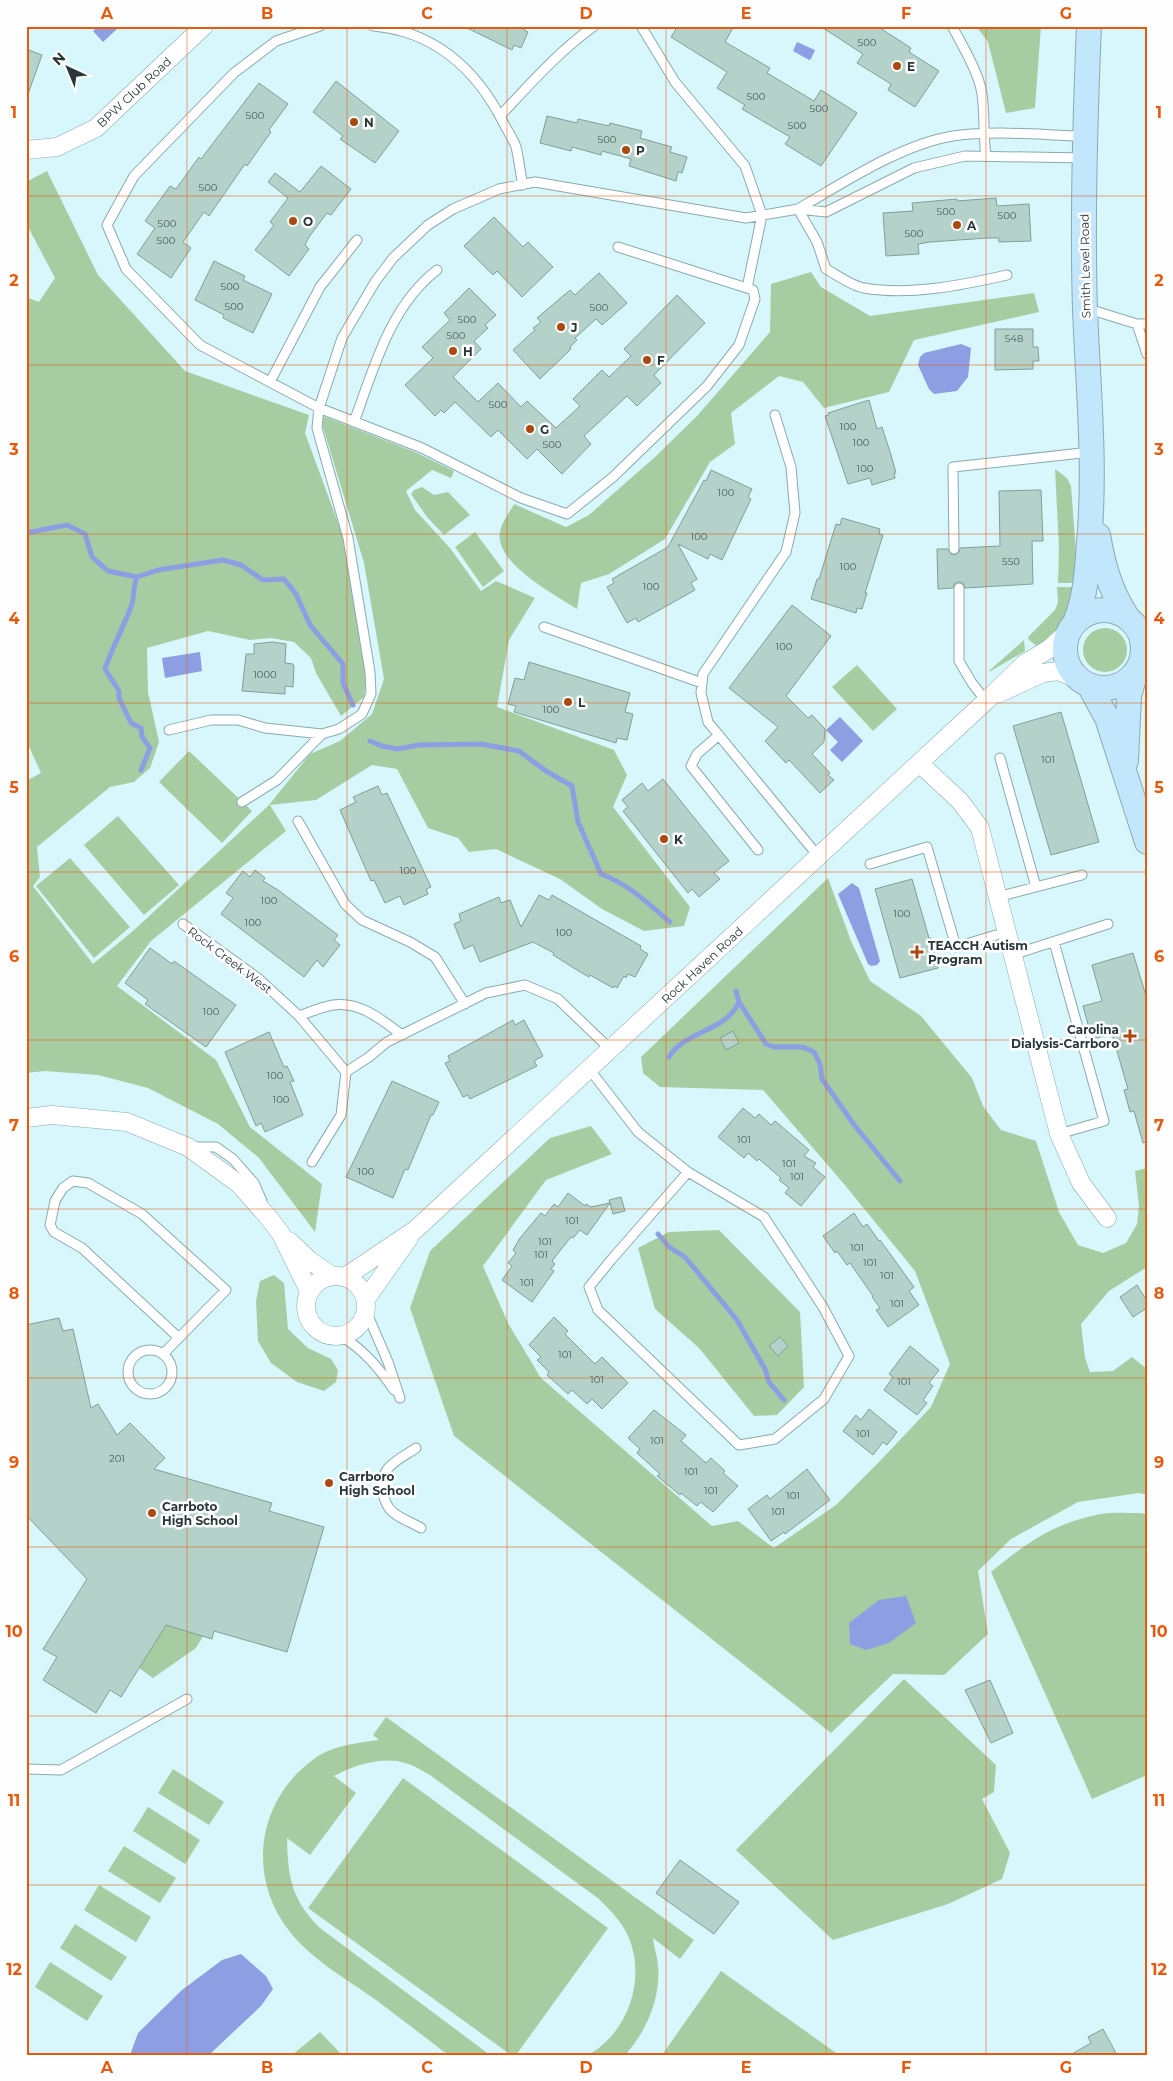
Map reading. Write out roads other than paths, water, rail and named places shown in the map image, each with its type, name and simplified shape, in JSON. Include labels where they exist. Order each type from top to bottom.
[{"type":"main road","name":"Smith Level Road","points":[[1072,626],[1083,602],[1087,582],[1092,507],[1085,308],[1084,147],[1089,26]]},
{"type":"main road","name":"Smith Level Road","points":[[1092,507],[1106,573],[1114,596],[1126,615]]},
{"type":"main road","points":[[1125,776],[1129,733],[1129,696],[1145,649],[1142,636],[1136,624],[1126,615],[1114,610],[1101,609],[1088,613],[1072,626],[1065,644],[1066,658],[1070,669],[1083,682],[1107,718],[1125,776],[1147,842]]},
{"type":"main road","points":[[1083,682],[1101,688],[1113,688],[1135,674]]},
{"type":"street","name":"BPW Club Road","points":[[26,150],[57,147],[96,128],[204,26]]},
{"type":"street","name":"Rock Haven Road","points":[[309,1291],[323,1278],[338,1276],[415,1230],[590,1070],[1024,664],[1049,649],[1072,626]]},
{"type":"street","name":"Rock Haven Road","points":[[987,700],[1043,673],[1058,671],[1083,682]]},
{"type":"street","points":[[919,763],[960,801],[980,828],[1058,1134],[1081,1183],[1107,1218]]},
{"type":"street","points":[[26,1118],[52,1115],[127,1122],[188,1147],[239,1184],[281,1234],[309,1260],[338,1276],[354,1281],[361,1289],[366,1305]]},
{"type":"street","name":"Rock Haven Road","points":[[341,1336],[350,1334],[358,1328],[366,1305],[415,1230]]},
{"type":"street","points":[[281,1234],[309,1291],[305,1310],[308,1320],[314,1328],[331,1336],[341,1336]]},
{"type":"lane","points":[[320,26],[276,41],[234,73],[134,176],[107,225],[126,269],[200,344],[319,408],[422,448],[521,498],[567,514],[613,476],[707,386],[739,345],[755,299],[753,290],[618,248]]},
{"type":"lane","points":[[373,26],[391,28],[430,41],[468,69],[490,98],[515,146],[523,185]]},
{"type":"lane","points":[[500,116],[571,43],[594,26]]},
{"type":"lane","points":[[952,26],[968,57],[982,93],[983,134],[986,156]]},
{"type":"lane","points":[[644,28],[675,82],[745,166],[762,215],[747,288]]},
{"type":"lane","points":[[798,209],[881,162],[917,147],[952,136],[983,134],[1084,147]]},
{"type":"lane","points":[[169,730],[211,720],[238,720],[266,728],[322,734],[339,728],[362,714],[371,694],[370,672],[348,538],[317,428],[319,408],[342,338],[375,282],[393,258],[428,226],[453,209],[499,189],[536,182],[746,218],[798,209],[826,212],[914,168],[965,156],[986,156],[1084,147]]},
{"type":"lane","points":[[798,209],[817,242],[826,269],[862,288],[911,290],[974,282],[1007,275]]},
{"type":"lane","points":[[270,382],[320,287],[357,240]]},
{"type":"lane","points":[[354,422],[397,314],[421,282],[437,270]]},
{"type":"lane","points":[[1085,308],[1137,324],[1147,324]]},
{"type":"lane","points":[[1137,324],[1147,354]]},
{"type":"lane","points":[[775,415],[791,467],[795,513],[786,552],[703,674],[701,693],[708,722],[818,856]]},
{"type":"lane","points":[[954,549],[953,467],[1091,452]]},
{"type":"lane","points":[[959,588],[960,661],[972,683],[987,700]]},
{"type":"lane","points":[[544,627],[702,683]]},
{"type":"lane","points":[[242,802],[277,780],[322,734]]},
{"type":"lane","points":[[719,735],[697,754],[691,766],[758,850]]},
{"type":"lane","points":[[1000,758],[1036,887]]},
{"type":"lane","points":[[298,821],[345,904],[362,920],[410,942],[434,957],[465,1004]]},
{"type":"lane","points":[[870,864],[927,847],[956,948],[1006,932]]},
{"type":"lane","points":[[997,897],[1082,875]]},
{"type":"lane","name":"Rock Creek West","points":[[183,924],[259,979],[299,1016],[346,1072]]},
{"type":"lane","points":[[1012,955],[1108,924]]},
{"type":"lane","points":[[1054,942],[1104,1120],[1058,1134]]},
{"type":"lane","points":[[312,1162],[341,1115],[346,1072],[387,1042],[486,993],[525,986],[558,999],[611,1050]]},
{"type":"lane","points":[[299,1016],[333,1005],[348,1005],[362,1008],[402,1035]]},
{"type":"lane","points":[[590,1070],[638,1132],[688,1172],[764,1218],[823,1307],[849,1356],[824,1399],[775,1439],[739,1445],[598,1310],[589,1287],[688,1172]]},
{"type":"lane","points":[[163,1354],[179,1338],[226,1290],[142,1214],[88,1183],[73,1181],[63,1188],[55,1201],[50,1225],[54,1232],[82,1248],[179,1338]]},
{"type":"lane","points":[[341,1336],[357,1346],[367,1356],[400,1398],[366,1305]]},
{"type":"lane","points":[[149,1350],[163,1354],[168,1360],[172,1373],[167,1387],[155,1394],[148,1394],[134,1389],[128,1376],[131,1361],[136,1355],[149,1350]]},
{"type":"lane","points":[[416,1448],[385,1470],[380,1482],[384,1500],[394,1513],[421,1528]]},
{"type":"lane","points":[[26,1769],[61,1770],[186,1699]]},
{"type":"water","points":[[98,26],[114,26],[117,29],[103,42],[93,31]]},
{"type":"water","points":[[797,42],[815,50],[811,59],[809,60],[793,51]]},
{"type":"water","points":[[961,344],[971,348],[968,377],[957,391],[934,394],[929,389],[918,365],[920,357],[924,353]]},
{"type":"water","points":[[200,652],[202,671],[165,678],[162,658]]},
{"type":"water","points":[[840,717],[863,741],[842,762],[830,750],[838,742],[826,730]]},
{"type":"water","points":[[852,883],[859,888],[880,961],[877,965],[871,966],[868,964],[838,894]]},
{"type":"water","points":[[906,1596],[916,1623],[889,1643],[866,1650],[850,1644],[849,1623],[879,1600]]},
{"type":"water","points":[[241,1954],[266,1976],[273,1989],[261,2006],[209,2055],[130,2055],[138,2033],[182,1990],[222,1960]]},
{"type":"waterway","points":[[26,533],[67,525],[85,534],[92,557],[108,571],[137,577],[158,570],[223,560],[241,565],[263,580],[284,579],[296,594],[310,625],[343,664],[343,683],[353,705]]},
{"type":"waterway","points":[[137,577],[131,607],[105,669],[119,691],[119,698],[131,723],[141,728],[142,737],[150,748],[141,770]]},
{"type":"waterway","points":[[370,741],[397,749],[419,745],[481,744],[519,751],[546,771],[572,786],[578,822],[601,874],[630,889],[670,922]]},
{"type":"waterway","points":[[736,991],[739,1002],[766,1044],[774,1047],[803,1047],[814,1052],[820,1064],[822,1079],[855,1126],[900,1181]]},
{"type":"waterway","points":[[669,1057],[685,1041],[725,1019],[733,1012],[739,1002]]},
{"type":"waterway","points":[[658,1234],[669,1247],[685,1257],[737,1320],[765,1369],[769,1382],[784,1400]]},
{"type":"place","name":"E","points":[[897,66]]},
{"type":"place","name":"N","points":[[354,122]]},
{"type":"place","name":"P","points":[[626,150]]},
{"type":"place","name":"O","points":[[293,221]]},
{"type":"place","name":"A","points":[[957,225]]},
{"type":"place","name":"J","points":[[561,327]]},
{"type":"place","name":"H","points":[[453,351]]},
{"type":"place","name":"F","points":[[647,360]]},
{"type":"place","name":"G","points":[[530,429]]},
{"type":"place","name":"L","points":[[568,702]]},
{"type":"place","name":"K","points":[[664,839]]},
{"type":"place","name":"TEACCH Autism Program","points":[[917,952]]},
{"type":"place","name":"Carolina Dialysis-Carrboro","points":[[1130,1036]]},
{"type":"place","name":"Carrboro High School","points":[[329,1483]]},
{"type":"place","name":"Carrboto High School","points":[[152,1513]]}]
